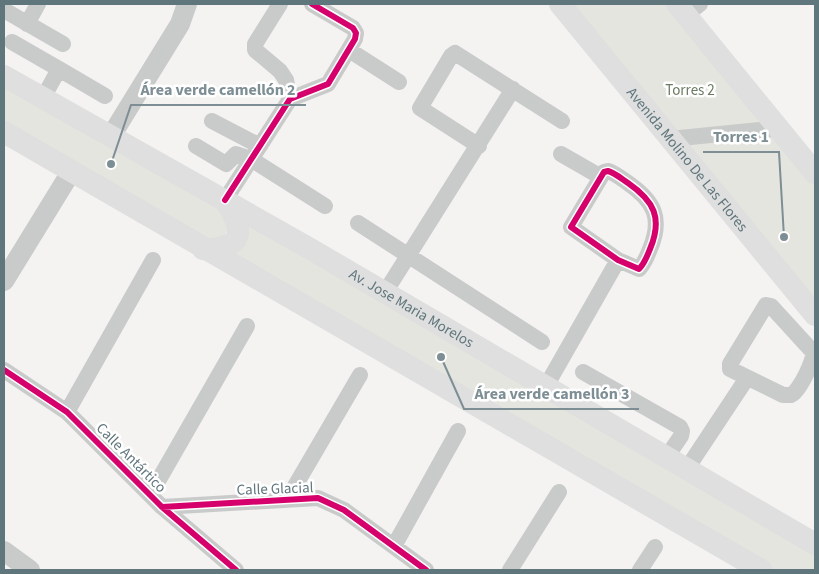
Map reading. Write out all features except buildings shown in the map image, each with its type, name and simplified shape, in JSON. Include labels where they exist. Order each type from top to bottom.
[{"type":"main road","name":"Avenida Molino De Las Flores","points":[[560,4],[815,315]]},
{"type":"main road","points":[[688,8],[815,173]]},
{"type":"main road","name":"Av. Jose Maria Morelos","points":[[4,76],[225,200],[686,470],[815,542]]},
{"type":"main road","points":[[4,132],[203,249],[761,570]]},
{"type":"main road","points":[[203,249],[221,249],[236,238],[239,230],[237,218],[225,200]]},
{"type":"street","points":[[27,24],[38,4]]},
{"type":"street","points":[[110,136],[180,24],[187,4]]},
{"type":"street","points":[[280,4],[255,44],[255,50],[280,71],[286,80],[290,99]]},
{"type":"street","points":[[225,200],[290,99],[328,84],[355,39],[356,32],[353,28],[312,4]]},
{"type":"street","points":[[4,10],[63,44]]},
{"type":"street","points":[[12,42],[105,96]]},
{"type":"street","points":[[348,50],[399,82]]},
{"type":"street","points":[[479,146],[420,108],[451,56],[455,54],[514,89],[562,121]]},
{"type":"street","points":[[43,98],[60,70]]},
{"type":"street","points":[[384,294],[410,256],[514,89]]},
{"type":"street","points":[[212,121],[325,206]]},
{"type":"street","points":[[670,139],[780,128]]},
{"type":"street","points":[[196,146],[226,164],[236,154],[255,152]]},
{"type":"street","points":[[561,154],[601,177]]},
{"type":"street","points":[[4,281],[71,172]]},
{"type":"street","points":[[604,172],[612,172],[644,194],[652,204],[655,215],[655,238],[643,265],[639,269],[634,269],[618,260],[571,227],[604,172]]},
{"type":"street","points":[[358,223],[542,342]]},
{"type":"street","points":[[67,412],[153,260]]},
{"type":"street","points":[[545,388],[618,260]]},
{"type":"street","points":[[766,305],[771,306],[814,352],[815,357],[795,391],[790,395],[783,395],[747,378],[730,369],[730,364],[763,309],[766,305]]},
{"type":"street","points":[[150,495],[247,326]]},
{"type":"street","name":"Calle Antártico","points":[[4,370],[67,412],[162,507],[236,570]]},
{"type":"street","points":[[584,372],[680,427],[682,431],[681,436],[666,458]]},
{"type":"street","points":[[288,498],[360,375]]},
{"type":"street","points":[[686,470],[747,378]]},
{"type":"street","points":[[394,546],[458,431]]},
{"type":"street","points":[[510,570],[559,492]]},
{"type":"street","name":"Calle Glacial","points":[[162,507],[288,498],[318,498],[344,510],[426,570]]},
{"type":"street","points":[[640,570],[655,547]]},
{"type":"street","points":[[4,551],[30,570]]},
{"type":"green space","name":"Torres 2","points":[[562,4],[675,4],[777,127],[671,137]]},
{"type":"green space","points":[[4,81],[236,217],[216,249],[4,124]]},
{"type":"green space","points":[[780,129],[815,174],[815,314],[672,140]]},
{"type":"green space","points":[[241,221],[815,547],[815,570],[765,570],[226,250]]},
{"type":"cycle path","points":[[225,200],[290,99],[328,84],[355,39],[356,33],[353,28],[312,4]]},
{"type":"cycle path","points":[[608,171],[637,190],[654,211],[656,219],[654,238],[646,259],[639,269],[618,260],[571,227],[604,172],[608,171]]},
{"type":"cycle path","points":[[4,370],[67,412],[162,507],[236,570]]},
{"type":"cycle path","points":[[162,507],[318,498],[344,510],[426,570]]},
{"type":"place","name":"Área verde camellón 2","points":[[111,164]]},
{"type":"place","name":"Torres 1","points":[[784,237]]},
{"type":"place","name":"Área verde camellón 3","points":[[441,357]]}]
